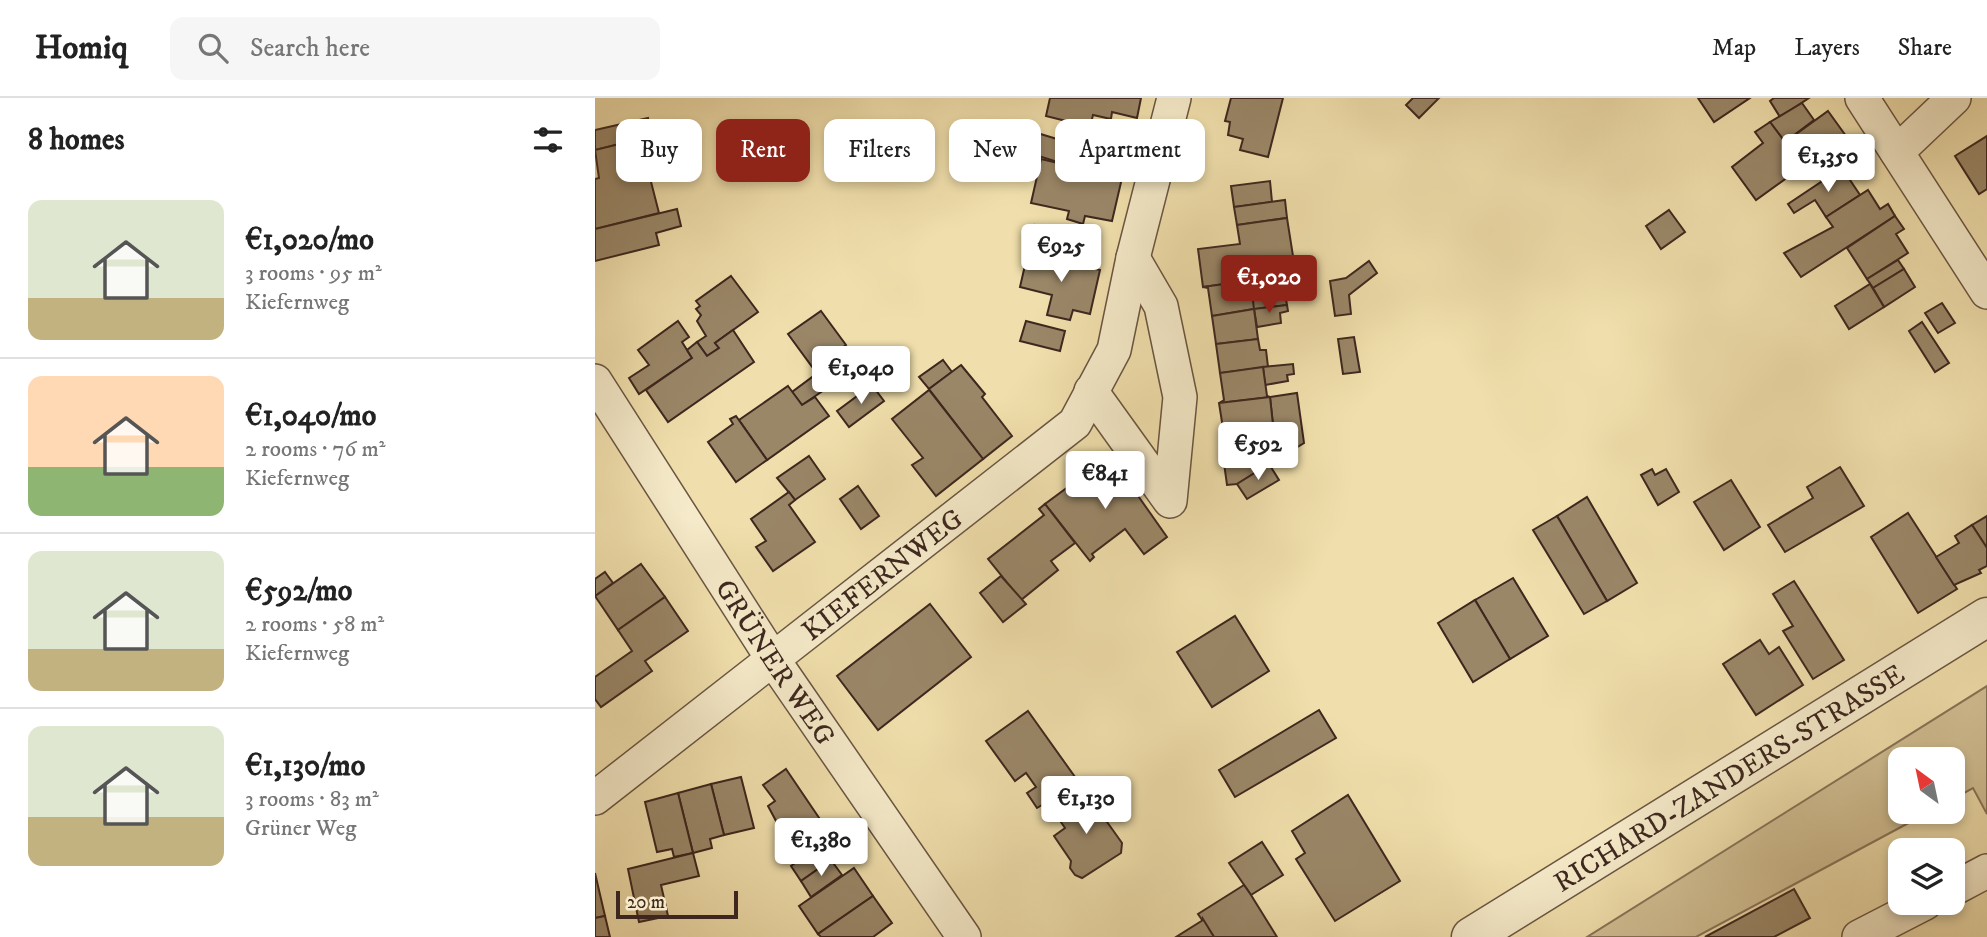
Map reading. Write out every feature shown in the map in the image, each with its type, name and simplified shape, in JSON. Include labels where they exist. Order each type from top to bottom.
[{"type":"street","name":"KIEFERNWEG","points":[[595,798],[774,661],[1075,423],[1114,350],[1133,258],[1174,98]]},
{"type":"street","points":[[1862,98],[1987,292]]},
{"type":"street","points":[[1897,152],[1954,98]]},
{"type":"street","points":[[1091,391],[1170,501],[1180,397],[1161,306],[1133,258]]},
{"type":"street","name":"GRÜNER WEG","points":[[595,381],[774,661],[964,937]]},
{"type":"street","name":"RICHARD-ZANDERS-STRASSE","points":[[1471,937],[1987,617]]},
{"type":"street","points":[[1965,883],[1987,871]]},
{"type":"street","points":[[1859,937],[1902,915]]},
{"type":"shaded area","points":[[1987,686],[1987,814],[1973,788],[1965,792],[1965,747],[1890,747]]},
{"type":"shaded area","points":[[1888,748],[1888,824],[1907,824],[1696,937],[1587,937]]},
{"type":"building","points":[[1050,98],[1141,98],[1137,118],[1112,112],[1111,119],[1093,115],[1092,119],[1058,119],[1046,116]]},
{"type":"building","points":[[1231,98],[1283,98],[1268,157],[1240,150],[1243,139],[1228,135],[1230,122],[1225,121]]},
{"type":"building","points":[[1413,98],[1439,98],[1419,118],[1406,105]]},
{"type":"building","points":[[1698,98],[1750,98],[1714,122]]},
{"type":"building","points":[[1774,98],[1809,98],[1780,117],[1770,101]]},
{"type":"building","points":[[1802,103],[1814,120],[1785,142],[1770,122]]},
{"type":"building","points":[[1828,111],[1846,136],[1830,147],[1829,151],[1827,149],[1756,200],[1732,167],[1763,143],[1755,132],[1770,122],[1785,142]]},
{"type":"building","points":[[616,125],[616,145],[595,150],[595,130]]},
{"type":"building","points":[[1041,134],[1055,138],[1055,161],[1041,157]]},
{"type":"building","points":[[1987,136],[1987,189],[1979,194],[1955,156]]},
{"type":"building","points":[[616,145],[616,182],[651,182],[659,213],[595,229],[595,179],[599,178],[595,150]]},
{"type":"building","points":[[1041,159],[1055,162],[1055,182],[1121,182],[1112,221],[1085,216],[1083,224],[1067,219],[1069,211],[1031,203],[1036,182],[1041,182]]},
{"type":"building","points":[[1842,168],[1860,195],[1826,217],[1815,200],[1794,213],[1788,204]]},
{"type":"building","points":[[1270,181],[1272,202],[1234,207],[1231,186]]},
{"type":"building","points":[[1868,190],[1880,209],[1888,204],[1895,216],[1801,277],[1784,253],[1833,227],[1826,217]]},
{"type":"building","points":[[1285,200],[1287,218],[1237,225],[1234,207]]},
{"type":"building","points":[[677,209],[681,226],[656,233],[659,245],[595,261],[595,229]]},
{"type":"building","points":[[1669,210],[1685,232],[1661,249],[1646,226]]},
{"type":"building","points":[[1895,216],[1904,229],[1896,234],[1908,253],[1867,279],[1847,248]]},
{"type":"building","points":[[1287,218],[1293,256],[1250,262],[1253,280],[1203,287],[1198,249],[1240,244],[1237,225]]},
{"type":"building","points":[[1035,225],[1068,233],[1064,252],[1030,243]]},
{"type":"building","points":[[1028,252],[1100,270],[1090,314],[1073,310],[1070,320],[1047,315],[1052,295],[1020,287]]},
{"type":"building","points":[[1898,260],[1904,269],[1873,288],[1867,279]]},
{"type":"building","points":[[1369,261],[1377,273],[1349,295],[1351,314],[1335,316],[1330,281],[1346,278]]},
{"type":"building","points":[[1904,269],[1915,287],[1884,307],[1873,288]]},
{"type":"building","points":[[731,276],[758,312],[715,343],[719,348],[707,356],[697,342],[706,336],[697,321],[701,315],[696,309],[700,306],[696,301]]},
{"type":"building","points":[[1253,280],[1254,309],[1212,316],[1208,288],[1203,287]]},
{"type":"building","points":[[1870,284],[1884,307],[1849,329],[1835,306]]},
{"type":"building","points":[[1284,288],[1287,305],[1254,309],[1252,292]]},
{"type":"building","points":[[1942,303],[1955,323],[1938,333],[1925,313]]},
{"type":"building","points":[[1287,305],[1288,311],[1280,313],[1281,323],[1257,327],[1254,309]]},
{"type":"building","points":[[1254,309],[1258,339],[1216,344],[1212,316]]},
{"type":"building","points":[[821,311],[846,345],[813,368],[788,334]]},
{"type":"building","points":[[678,321],[689,337],[682,342],[692,358],[639,394],[629,378],[649,365],[638,350]]},
{"type":"building","points":[[1026,321],[1065,331],[1060,351],[1020,341]]},
{"type":"building","points":[[1922,322],[1949,363],[1935,372],[1909,331]]},
{"type":"building","points":[[733,330],[754,362],[668,422],[646,390],[692,358],[687,350],[697,342],[707,356],[719,348],[715,343]]},
{"type":"building","points":[[1354,337],[1360,372],[1343,374],[1338,339]]},
{"type":"building","points":[[1258,339],[1260,350],[1266,350],[1268,367],[1220,373],[1216,344]]},
{"type":"building","points":[[943,360],[952,372],[929,389],[919,377]]},
{"type":"building","points":[[1293,364],[1294,374],[1287,375],[1288,381],[1265,385],[1263,367]]},
{"type":"building","points":[[961,365],[985,394],[982,397],[1012,436],[983,459],[929,389]]},
{"type":"building","points":[[1263,367],[1267,396],[1270,397],[1219,403],[1224,400],[1220,373]]},
{"type":"building","points":[[819,372],[830,386],[802,405],[792,392]]},
{"type":"building","points":[[872,385],[884,401],[849,427],[837,411]]},
{"type":"building","points":[[788,386],[802,405],[815,397],[829,416],[767,460],[739,420]]},
{"type":"building","points":[[929,390],[983,459],[936,496],[912,465],[923,458],[892,419]]},
{"type":"building","points":[[1297,393],[1304,443],[1237,484],[1227,485],[1221,441],[1274,434],[1270,397]]},
{"type":"building","points":[[1270,397],[1274,434],[1225,441],[1219,403]]},
{"type":"building","points":[[736,416],[767,460],[736,482],[708,442],[733,424],[730,419]]},
{"type":"building","points":[[809,456],[825,479],[795,500],[777,478]]},
{"type":"building","points":[[1110,456],[1167,537],[1144,554],[1125,529],[1092,554],[1094,557],[1090,561],[1045,504]]},
{"type":"building","points":[[1269,464],[1279,480],[1247,499],[1237,484]]},
{"type":"building","points":[[1840,467],[1864,506],[1785,552],[1768,525],[1813,498],[1807,487]]},
{"type":"building","points":[[1652,469],[1655,475],[1666,469],[1679,492],[1658,505],[1641,475]]},
{"type":"building","points":[[1731,480],[1760,527],[1724,550],[1694,502]]},
{"type":"building","points":[[858,486],[879,516],[861,529],[840,499]]},
{"type":"building","points":[[789,492],[795,500],[789,505],[815,542],[773,571],[756,547],[766,541],[751,519]]},
{"type":"building","points":[[1587,497],[1637,583],[1607,601],[1557,516]]},
{"type":"building","points":[[1045,504],[1075,543],[1051,561],[1058,570],[1021,600],[988,559],[1044,515],[1039,509]]},
{"type":"building","points":[[1908,513],[1957,589],[1918,613],[1871,537]]},
{"type":"building","points":[[1557,516],[1607,601],[1584,614],[1533,530]]},
{"type":"building","points":[[1987,516],[1987,548],[1972,525]]},
{"type":"building","points":[[1972,525],[1987,548],[1987,566],[1979,570],[1981,573],[1954,585],[1936,557],[1959,543],[1955,536]]},
{"type":"building","points":[[641,564],[665,597],[618,630],[595,596]]},
{"type":"building","points":[[605,572],[613,583],[595,596],[595,579]]},
{"type":"building","points":[[1001,576],[1026,604],[1003,622],[980,593]]},
{"type":"building","points":[[1513,578],[1548,636],[1510,659],[1475,600]]},
{"type":"building","points":[[1794,581],[1844,660],[1813,679],[1783,631],[1793,626],[1773,594]]},
{"type":"building","points":[[665,597],[688,631],[645,661],[652,671],[601,707],[595,699],[595,677],[632,651],[618,630]]},
{"type":"building","points":[[1475,600],[1510,659],[1473,682],[1438,623]]},
{"type":"building","points":[[930,604],[971,657],[878,730],[837,676]]},
{"type":"building","points":[[1235,616],[1269,671],[1212,707],[1177,652]]},
{"type":"building","points":[[1760,640],[1769,654],[1779,647],[1803,685],[1756,715],[1723,664]]},
{"type":"building","points":[[1319,710],[1336,738],[1235,797],[1219,770]]},
{"type":"building","points":[[1028,711],[1085,791],[1054,812],[1047,802],[1037,808],[1027,793],[1036,787],[1026,773],[1015,781],[986,741]]},
{"type":"building","points":[[786,769],[832,837],[793,863],[776,839],[783,834],[768,806],[775,801],[763,785]]},
{"type":"building","points":[[741,777],[754,828],[724,835],[711,784]]},
{"type":"building","points":[[711,784],[724,835],[710,839],[712,848],[693,853],[678,793]]},
{"type":"building","points":[[1085,791],[1122,843],[1121,853],[1082,878],[1075,875],[1070,868],[1071,861],[1054,836],[1065,828],[1054,812]]},
{"type":"building","points":[[678,793],[693,853],[674,857],[672,849],[657,852],[645,802]]},
{"type":"building","points":[[1348,795],[1400,881],[1335,921],[1296,859],[1305,853],[1292,831]]},
{"type":"building","points":[[1262,842],[1283,875],[1251,895],[1229,863]]},
{"type":"building","points":[[821,844],[831,860],[801,881],[791,866]]},
{"type":"building","points":[[693,853],[699,876],[661,885],[668,916],[639,922],[628,869]]},
{"type":"building","points":[[831,860],[842,875],[811,897],[801,881]]},
{"type":"building","points":[[854,868],[873,896],[818,934],[799,906]]},
{"type":"building","points":[[595,873],[605,916],[595,918]]},
{"type":"building","points":[[1244,885],[1277,937],[1214,937],[1198,914]]},
{"type":"building","points":[[1794,889],[1810,918],[1774,937],[1705,937]]},
{"type":"building","points":[[873,896],[892,923],[873,937],[821,937],[818,934]]},
{"type":"building","points":[[605,916],[610,937],[595,937],[595,918]]},
{"type":"building","points":[[1203,920],[1214,937],[1176,937]]}]
